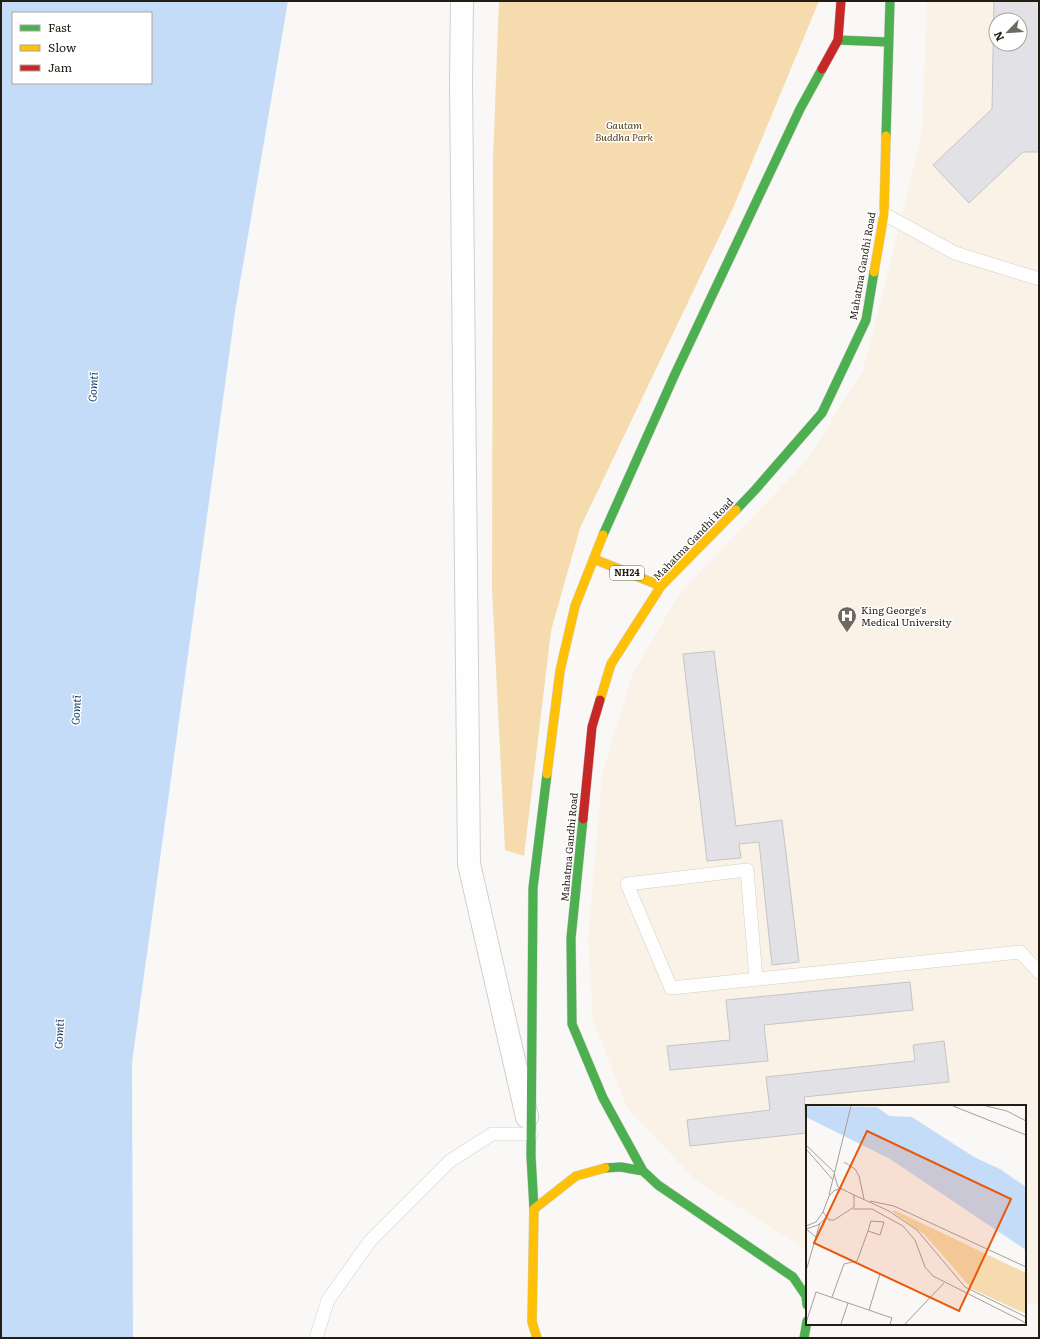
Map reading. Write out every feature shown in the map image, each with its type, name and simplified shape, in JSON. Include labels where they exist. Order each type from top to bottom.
[{"type":"main road","points":[[530,1338],[532,1322],[534,1209],[531,1134],[533,888],[560,671],[575,606],[601,539],[682,359],[800,109],[838,40],[841,1]]},
{"type":"main road","name":"Mahatma Gandhi Road","points":[[643,1171],[603,1098],[572,1024],[571,938],[592,727],[611,664],[661,586],[755,490],[822,413],[866,320],[884,214],[890,1]]},
{"type":"main road","points":[[838,40],[888,42]]},
{"type":"main road","name":"NH24","points":[[594,559],[661,586]]},
{"type":"main road","points":[[534,1209],[576,1176],[600,1169],[622,1167],[643,1171],[658,1185],[794,1277],[806,1296]]},
{"type":"main road","points":[[532,1322],[537,1338]]},
{"type":"main road","points":[[804,1338],[806,1325]]},
{"type":"street","points":[[462,1],[460,82],[469,864],[531,1134]]},
{"type":"lane","points":[[884,214],[955,253],[1039,280]]},
{"type":"lane","points":[[756,979],[747,870],[627,884],[671,988],[1020,952],[1039,972]]},
{"type":"lane","points":[[316,1338],[328,1300],[370,1241],[450,1161],[492,1134],[531,1134]]},
{"type":"shaded area","name":"King George's Medical University","points":[[927,1],[1039,1],[1039,1303],[1026,1304],[1026,1105],[806,1105],[806,1249],[695,1180],[627,1108],[593,1020],[588,939],[602,774],[633,673],[679,594],[806,461],[863,370],[922,132]]},
{"type":"green space","name":"Gautam Buddha Park","points":[[499,1],[819,1],[733,208],[580,528],[551,631],[524,856],[505,850],[492,589],[493,160]]},
{"type":"water","name":"Gomtī","points":[[1,1],[288,1],[235,312],[132,1063],[133,1338],[1,1338]]},
{"type":"building","points":[[994,1],[1039,1],[1039,152],[1023,152],[969,203],[933,165],[992,109],[993,52],[1028,52],[1028,12],[994,12]]},
{"type":"building","points":[[714,651],[736,826],[782,820],[799,962],[772,965],[759,842],[739,844],[741,858],[707,861],[683,654]]},
{"type":"building","points":[[910,982],[913,1010],[764,1025],[768,1061],[670,1070],[667,1046],[730,1040],[726,1000]]},
{"type":"building","points":[[944,1041],[949,1082],[804,1097],[806,1133],[690,1146],[687,1120],[770,1110],[766,1077],[915,1061],[913,1045]]},
{"type":"traffic: fast","points":[[886,136],[890,1]]},
{"type":"traffic: fast","points":[[838,40],[888,42]]},
{"type":"traffic: fast","points":[[603,535],[675,374],[800,109],[822,69]]},
{"type":"traffic: fast","points":[[736,510],[822,413],[866,320],[874,272]]},
{"type":"traffic: fast","points":[[534,1209],[531,1156],[533,888],[547,774]]},
{"type":"traffic: fast","points":[[583,819],[571,938],[572,1024],[603,1098],[643,1171]]},
{"type":"traffic: fast","points":[[605,1168],[621,1167],[643,1171],[658,1185],[793,1277],[806,1296]]},
{"type":"traffic: fast","points":[[804,1338],[806,1325]]},
{"type":"traffic: slow","points":[[874,272],[884,214],[886,136]]},
{"type":"traffic: slow","points":[[600,700],[611,664],[661,586],[736,510]]},
{"type":"traffic: slow","points":[[547,774],[560,671],[575,606],[603,535]]},
{"type":"traffic: slow","points":[[594,559],[661,586]]},
{"type":"traffic: slow","points":[[537,1338],[532,1322],[534,1209],[576,1176],[605,1168]]},
{"type":"traffic: jam","points":[[822,69],[838,40],[841,1]]},
{"type":"traffic: jam","points":[[583,819],[592,727],[600,700]]},
{"type":"place","name":"King George's Medical University","points":[[847,633]]}]
